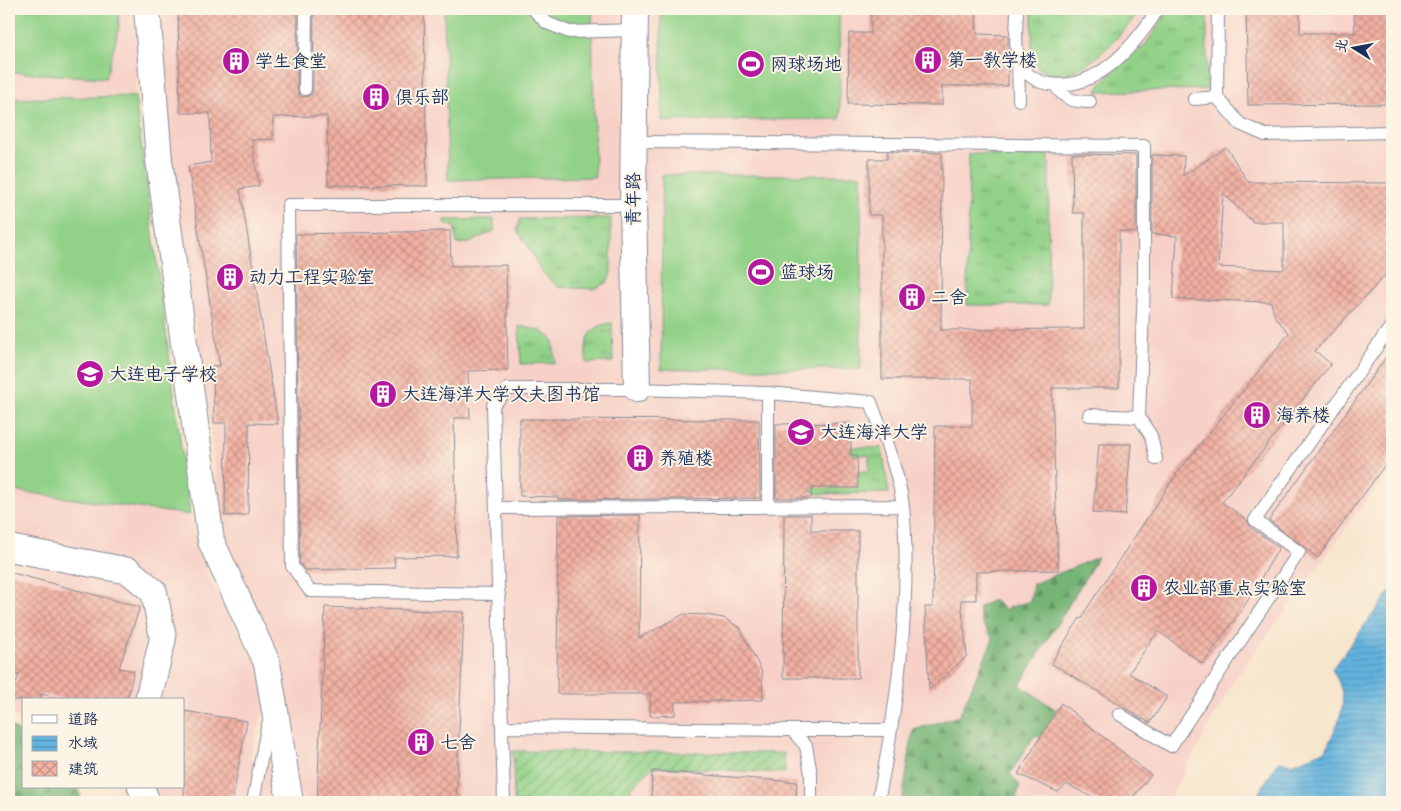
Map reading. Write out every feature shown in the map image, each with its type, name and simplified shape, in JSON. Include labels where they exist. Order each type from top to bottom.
[{"type":"street","points":[[146,9],[159,160],[212,541],[267,663],[290,802]]},
{"type":"street","name":"青年路","points":[[635,19],[633,205],[636,389]]},
{"type":"street","points":[[9,548],[130,571],[154,592],[164,638],[149,698]]},
{"type":"street","points":[[142,788],[146,797],[144,802]]},
{"type":"lane","points":[[305,89],[306,9]]},
{"type":"lane","points":[[533,9],[547,22],[569,32],[635,19]]},
{"type":"lane","points":[[1017,9],[1019,100]]},
{"type":"lane","points":[[1018,52],[1021,65],[1028,74],[1041,82],[1055,84],[1072,83],[1090,78],[1112,64],[1141,33],[1158,9]]},
{"type":"lane","points":[[1218,9],[1217,97],[1240,124],[1265,135],[1392,132]]},
{"type":"lane","points":[[1055,84],[1062,95],[1071,100],[1090,102]]},
{"type":"lane","points":[[1194,99],[1217,97]]},
{"type":"lane","points":[[633,142],[1144,146],[1144,284],[1140,417],[1151,436],[1156,459]]},
{"type":"lane","points":[[499,594],[310,591],[292,566],[288,205],[633,205]]},
{"type":"lane","points":[[1119,714],[1171,746],[1299,552],[1255,520],[1392,325]]},
{"type":"lane","points":[[504,802],[493,405],[508,389],[636,389],[768,393],[871,402],[890,453],[903,506],[904,576],[899,666],[878,802]]},
{"type":"lane","points":[[768,393],[768,507]]},
{"type":"lane","points":[[1089,415],[1140,417]]},
{"type":"lane","points":[[496,508],[903,506]]},
{"type":"lane","points":[[253,802],[267,728],[275,709]]},
{"type":"lane","points":[[503,727],[890,730]]},
{"type":"lane","points":[[792,730],[806,746],[812,774],[812,802]]},
{"type":"shaded area","name":"大连电子学校","points":[[9,9],[135,9],[137,56],[135,96],[190,515],[208,577],[258,664],[267,701],[249,758],[274,767],[280,802],[130,802],[114,788],[185,788],[185,698],[22,698],[22,722],[9,712]]},
{"type":"shaded area","name":"大连海洋大学","points":[[159,9],[1392,9],[1392,466],[1232,683],[1168,802],[303,802],[223,545],[207,398],[168,151]]},
{"type":"green space","points":[[9,9],[118,9],[119,27],[106,78],[9,72]]},
{"type":"green space","points":[[444,9],[592,9],[595,177],[448,180]]},
{"type":"green space","name":"网球场地","points":[[661,9],[839,9],[840,119],[662,121]]},
{"type":"green space","points":[[1032,9],[1142,9],[1099,55],[1072,72],[1057,74],[1043,71],[1032,61]]},
{"type":"green space","points":[[1170,9],[1207,9],[1207,89],[1097,92],[1102,82],[1146,44]]},
{"type":"green space","points":[[135,96],[190,515],[9,490],[9,99]]},
{"type":"green space","points":[[969,154],[1049,154],[1048,305],[967,305]]},
{"type":"green space","name":"篮球场","points":[[662,175],[861,175],[861,369],[661,369]]},
{"type":"green space","points":[[611,218],[611,273],[607,283],[593,289],[558,287],[541,271],[527,244],[517,231],[520,219]]},
{"type":"green space","points":[[494,219],[494,231],[469,243],[457,244],[454,226],[447,225],[444,220]]},
{"type":"green space","points":[[612,323],[613,362],[587,363],[586,348],[589,336],[598,327]]},
{"type":"green space","points":[[519,326],[542,331],[553,340],[555,363],[521,364]]},
{"type":"green space","points":[[851,447],[882,448],[889,493],[818,494],[812,491],[812,475],[869,471],[869,455],[851,455]]},
{"type":"green space","points":[[1098,557],[1020,685],[1059,712],[1048,741],[1035,735],[1010,774],[1020,785],[1015,802],[902,802],[913,730],[959,716],[993,639],[982,623],[978,608],[993,600],[1005,609],[1030,601],[1033,584]]},
{"type":"green space","points":[[9,725],[22,734],[22,788],[78,788],[82,802],[9,802]]},
{"type":"green space","points":[[513,751],[784,753],[785,773],[653,767],[630,789],[630,802],[514,802]]},
{"type":"water","points":[[1392,589],[1392,802],[1253,802],[1279,761],[1292,764],[1326,750],[1339,718],[1343,701],[1338,681],[1332,669]]},
{"type":"building","points":[[178,9],[298,9],[297,89],[300,96],[305,97],[312,94],[313,89],[314,9],[424,9],[427,186],[328,185],[327,116],[273,117],[273,139],[252,140],[259,186],[240,189],[278,424],[249,423],[248,515],[225,516],[226,423],[214,423],[213,366],[220,366],[188,166],[211,162],[210,113],[180,113]]},
{"type":"building","name":"第一教学楼","points":[[871,9],[976,9],[977,34],[1008,35],[1008,86],[942,86],[942,105],[848,104],[849,33],[871,33]]},
{"type":"building","points":[[1246,9],[1300,9],[1300,33],[1355,33],[1354,9],[1392,9],[1392,104],[1248,105]]},
{"type":"building","points":[[1226,147],[1248,182],[1392,183],[1392,268],[1315,351],[1331,364],[1222,502],[1247,520],[1250,527],[1279,548],[1245,605],[1203,664],[1158,631],[1129,673],[1167,697],[1150,723],[1051,663],[1080,618],[1083,618],[1084,613],[1175,476],[1289,333],[1275,317],[1271,302],[1173,299],[1177,236],[1152,234],[1152,155],[1184,156],[1183,176]],"holes":[[[1223,193],[1253,222],[1284,222],[1284,270],[1218,267]]]},
{"type":"building","points":[[887,152],[942,153],[941,330],[1084,329],[1084,213],[1073,213],[1072,154],[1136,155],[1136,233],[1119,231],[1119,388],[1052,388],[1058,570],[976,572],[976,600],[961,600],[967,656],[929,690],[925,607],[933,607],[935,426],[972,426],[972,379],[882,379],[882,215],[869,215],[869,159],[887,159]]},
{"type":"building","name":"大连海洋大学文夫图书馆","points":[[450,231],[451,266],[506,265],[508,370],[468,371],[470,418],[454,418],[457,556],[394,557],[395,568],[305,570],[300,564],[296,234]]},
{"type":"building","points":[[1392,349],[1392,455],[1318,558],[1269,520]]},
{"type":"building","name":"养殖楼","points":[[520,419],[759,420],[760,498],[558,500],[558,497],[520,496]]},
{"type":"building","points":[[851,423],[851,455],[857,455],[858,488],[812,488],[811,498],[776,498],[776,424]]},
{"type":"building","points":[[1099,444],[1131,444],[1125,515],[1093,513]]},
{"type":"building","points":[[640,515],[639,638],[684,614],[724,618],[740,628],[762,672],[763,700],[675,702],[675,715],[650,716],[650,694],[557,694],[558,516]]},
{"type":"building","points":[[784,515],[811,515],[811,531],[858,531],[858,678],[783,678]]},
{"type":"building","points":[[9,572],[140,607],[119,668],[134,671],[127,698],[59,698],[41,694],[40,698],[9,700],[19,675],[9,672]]},
{"type":"building","name":"七舍","points":[[325,607],[464,612],[456,802],[317,802]]},
{"type":"building","points":[[1061,703],[1151,775],[1129,802],[1101,802],[1067,784],[1058,792],[1018,774]]},
{"type":"building","points":[[185,711],[247,721],[232,802],[184,802]]},
{"type":"building","points":[[652,771],[797,782],[796,802],[651,802]]},
{"type":"place","name":"第一教学楼","points":[[928,60]]},
{"type":"place","name":"学生食堂","points":[[236,61]]},
{"type":"place","name":"网球场地","points":[[751,64]]},
{"type":"place","name":"俱乐部","points":[[376,97]]},
{"type":"place","name":"篮球场","points":[[761,272]]},
{"type":"place","name":"动力工程实验室","points":[[230,277]]},
{"type":"place","name":"二舍","points":[[912,297]]},
{"type":"place","name":"大连电子学校","points":[[90,374]]},
{"type":"place","name":"大连海洋大学文夫图书馆","points":[[383,394]]},
{"type":"place","name":"海养楼","points":[[1257,415]]},
{"type":"place","name":"大连海洋大学","points":[[801,432]]},
{"type":"place","name":"养殖楼","points":[[640,458]]},
{"type":"place","name":"农业部重点实验室","points":[[1144,588]]},
{"type":"place","name":"七舍","points":[[421,742]]}]
